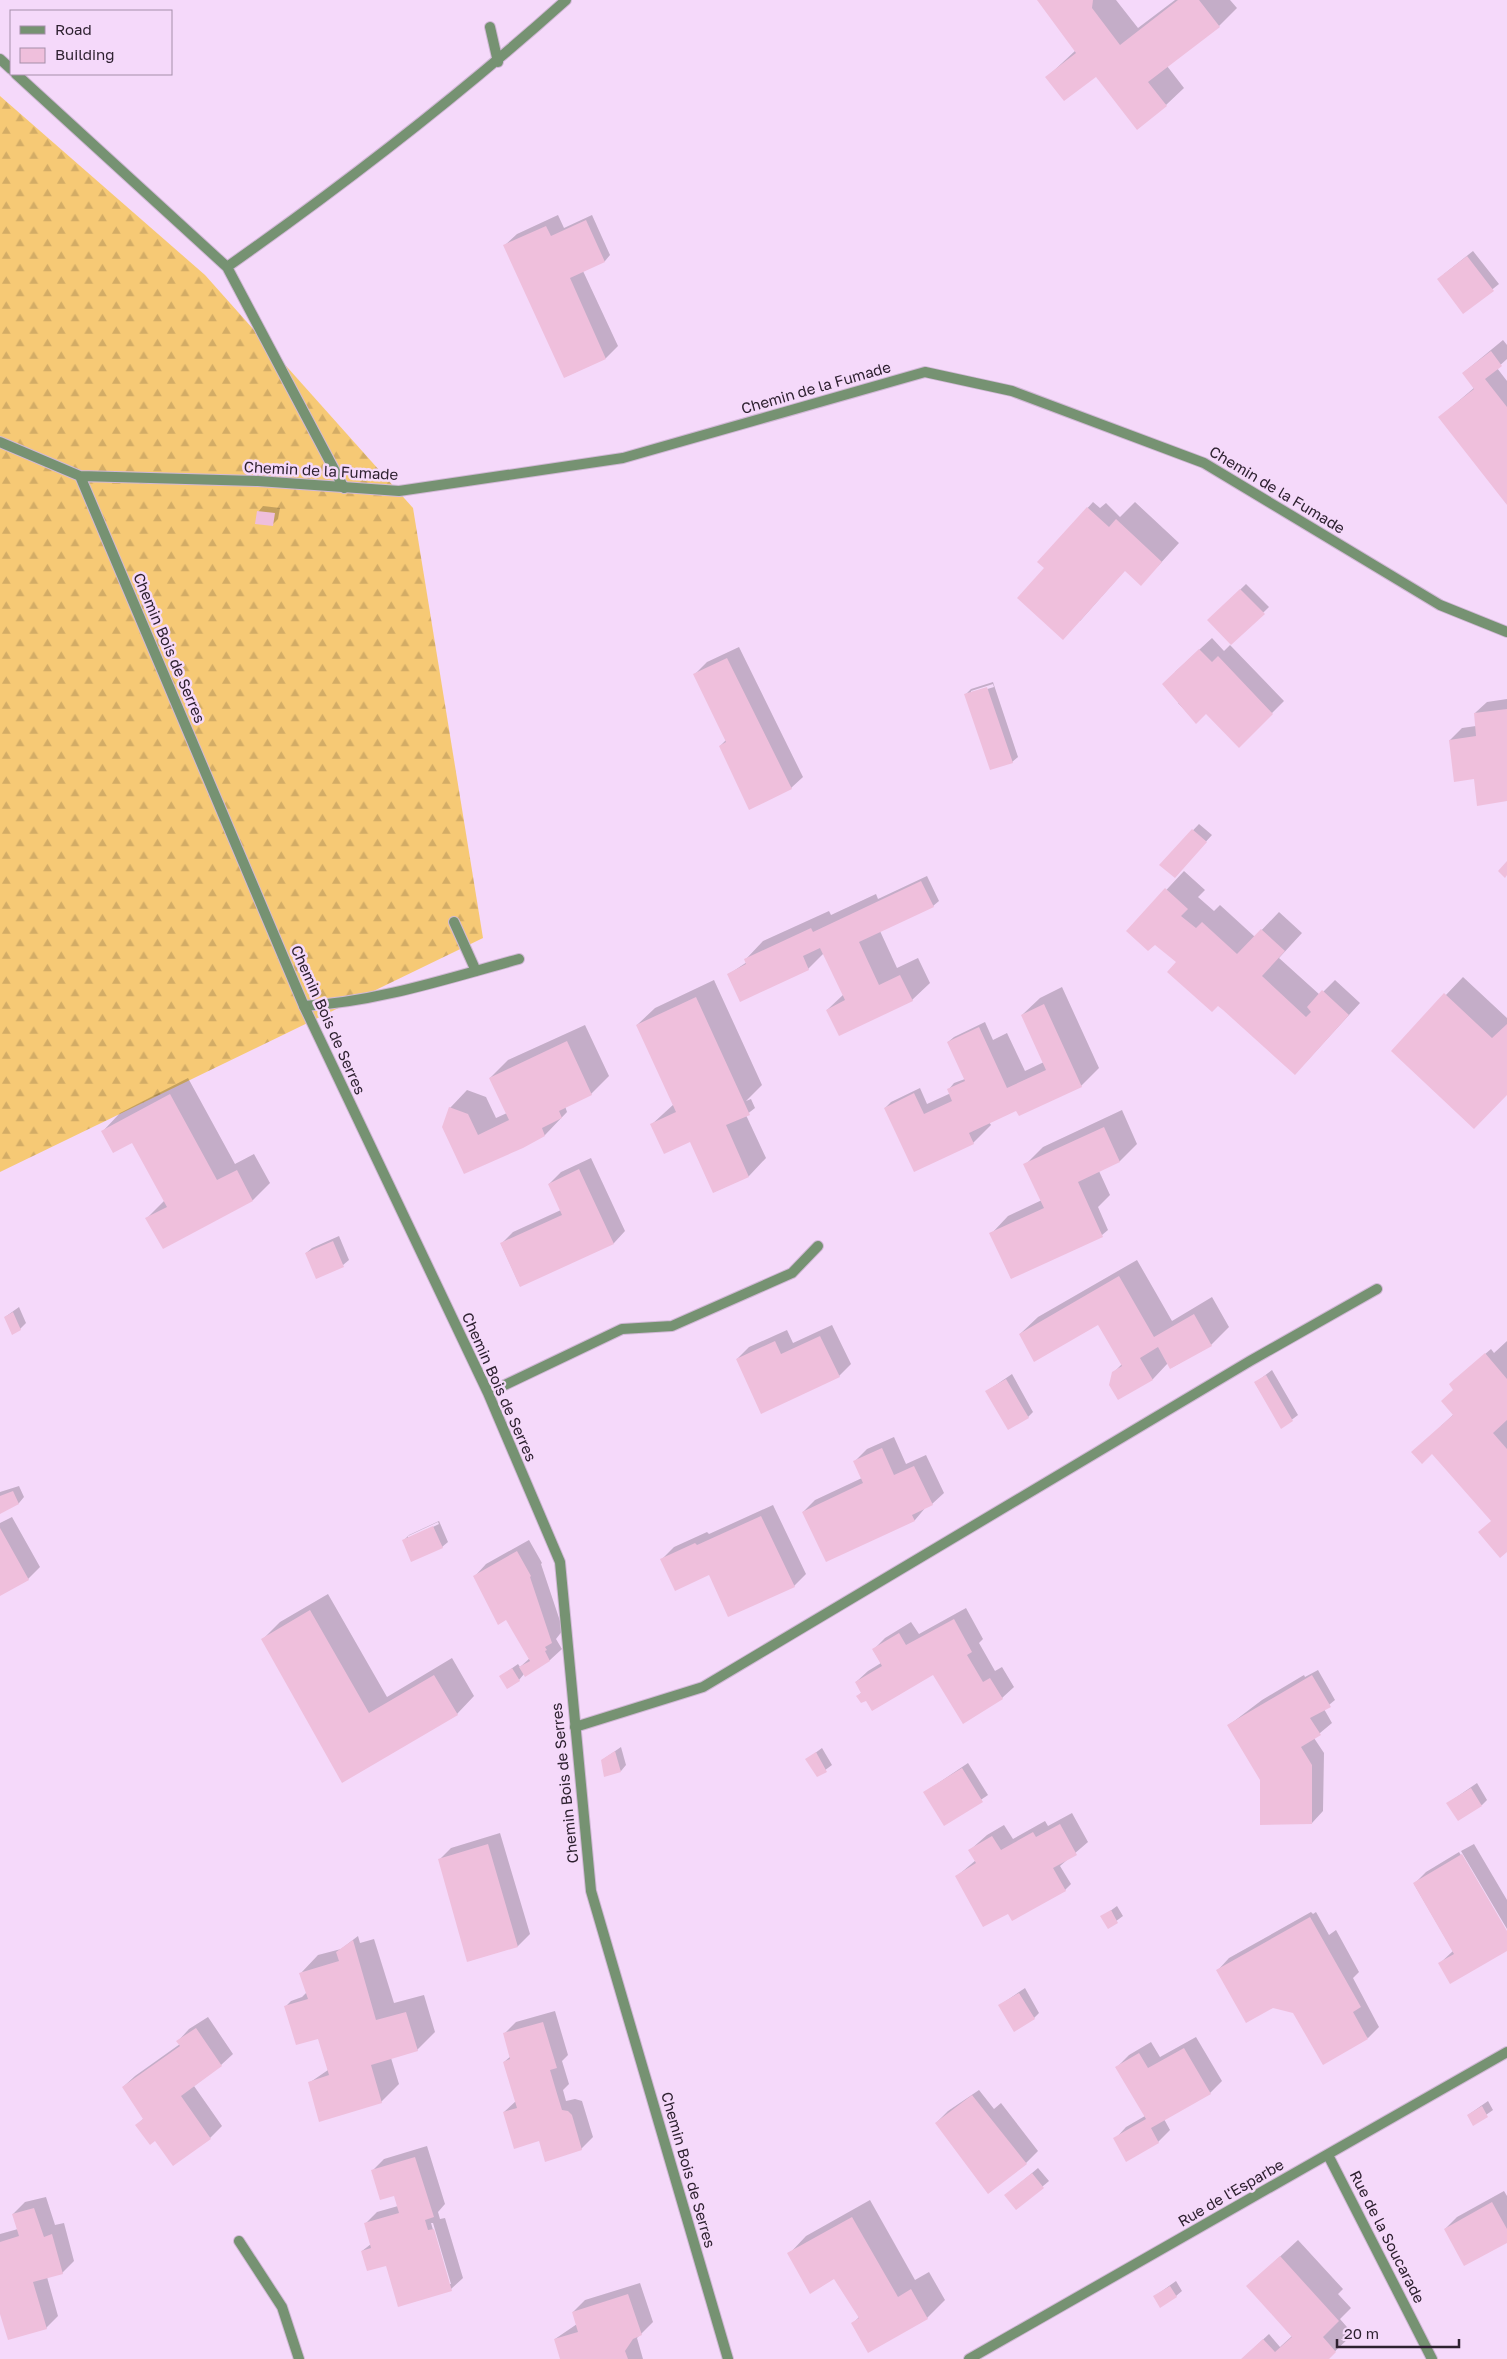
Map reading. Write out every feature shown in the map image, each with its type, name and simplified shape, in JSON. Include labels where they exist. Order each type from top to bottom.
[{"type":"street","points":[[226,267],[365,167],[498,62],[566,0]]},
{"type":"street","points":[[490,27],[498,62]]},
{"type":"street","points":[[0,59],[10,68]]},
{"type":"street","points":[[17,75],[226,267],[344,488]]},
{"type":"street","name":"Chemin de la Fumade","points":[[80,476],[258,481],[400,491],[623,458],[925,372],[1012,391],[1204,463],[1440,605],[1507,632]]},
{"type":"street","points":[[0,442],[80,476]]},
{"type":"street","name":"Chemin Bois de Serres","points":[[80,476],[304,1006],[488,1393],[560,1562],[591,1891],[728,2359]]},
{"type":"street","points":[[454,922],[476,971]]},
{"type":"street","points":[[304,1006],[325,1005],[379,996],[520,959]]},
{"type":"street","points":[[488,1393],[622,1329],[672,1326],[792,1273],[818,1246]]},
{"type":"street","points":[[575,1727],[703,1687],[1250,1361],[1377,1289]]},
{"type":"street","name":"Rue de l'Esparbe","points":[[969,2359],[1507,2052]]},
{"type":"street","name":"Rue de la Soucarade","points":[[1328,2155],[1432,2359]]},
{"type":"street","points":[[239,2241],[282,2307],[299,2359]]},
{"type":"green space","points":[[0,96],[205,275],[413,508],[483,938],[0,1172]]},
{"type":"building","points":[[1037,0],[1093,0],[1092,8],[1120,45],[1178,0],[1199,0],[1220,27],[1148,82],[1167,106],[1137,130],[1096,77],[1064,101],[1045,77],[1076,53]]},
{"type":"building","points":[[586,220],[605,262],[570,278],[606,359],[564,378],[503,245],[546,226],[551,236]]},
{"type":"building","points":[[1467,256],[1494,291],[1463,314],[1437,279]]},
{"type":"building","points":[[1491,351],[1502,366],[1485,379],[1507,407],[1507,505],[1438,417],[1474,389],[1462,373]]},
{"type":"building","points":[[1087,507],[1109,527],[1116,519],[1162,562],[1141,586],[1125,571],[1063,640],[1017,598],[1044,568],[1037,562]]},
{"type":"building","points":[[257,511],[275,513],[273,526],[255,524]]},
{"type":"building","points":[[1240,589],[1265,614],[1231,645],[1207,620]]},
{"type":"building","points":[[1199,649],[1212,662],[1218,656],[1273,714],[1239,748],[1206,714],[1196,724],[1162,684]]},
{"type":"building","points":[[727,658],[792,789],[749,810],[719,746],[726,742],[693,674]]},
{"type":"building","points":[[987,687],[1013,763],[990,770],[964,694]]},
{"type":"building","points":[[1507,709],[1507,801],[1477,806],[1474,779],[1454,782],[1449,740],[1476,736],[1474,713]]},
{"type":"building","points":[[1192,829],[1207,842],[1175,878],[1159,865]]},
{"type":"building","points":[[1507,861],[1507,875],[1505,878],[1498,871]]},
{"type":"building","points":[[921,881],[934,907],[859,942],[879,985],[900,975],[913,1001],[839,1036],[826,1010],[845,1000],[820,948],[803,956],[809,970],[740,1002],[727,974],[746,964],[744,959],[811,928],[813,932]]},
{"type":"building","points":[[1165,888],[1188,909],[1181,916],[1196,928],[1202,922],[1237,954],[1261,929],[1285,951],[1262,976],[1306,1017],[1311,1012],[1307,1007],[1322,990],[1349,1015],[1295,1075],[1223,1010],[1218,1006],[1212,1012],[1167,972],[1176,962],[1155,945],[1148,951],[1126,931]]},
{"type":"building","points":[[1444,993],[1492,1038],[1507,1024],[1507,1095],[1474,1129],[1391,1051]]},
{"type":"building","points":[[696,997],[750,1115],[726,1125],[749,1177],[713,1193],[690,1142],[664,1154],[650,1124],[676,1112],[636,1025]]},
{"type":"building","points":[[1044,1004],[1082,1087],[1019,1116],[1016,1111],[969,1133],[974,1144],[914,1172],[884,1108],[914,1093],[924,1114],[952,1101],[947,1089],[965,1081],[947,1042],[979,1027],[1007,1088],[1046,1070],[1021,1015]]},
{"type":"building","points":[[567,1041],[592,1095],[559,1111],[562,1118],[542,1128],[545,1136],[523,1148],[464,1174],[442,1127],[449,1107],[468,1114],[478,1135],[509,1120],[489,1078]]},
{"type":"building","points":[[170,1094],[217,1180],[237,1170],[253,1201],[163,1249],[145,1218],[167,1207],[132,1143],[113,1153],[101,1131]]},
{"type":"building","points":[[1104,1127],[1120,1162],[1078,1182],[1103,1237],[1011,1279],[989,1233],[1044,1208],[1023,1164]]},
{"type":"building","points":[[579,1169],[614,1244],[520,1287],[500,1243],[562,1215],[548,1184]]},
{"type":"building","points":[[333,1241],[344,1267],[316,1279],[305,1253]]},
{"type":"building","points":[[1119,1276],[1154,1337],[1194,1314],[1212,1346],[1170,1369],[1158,1347],[1140,1358],[1153,1380],[1118,1400],[1109,1385],[1112,1372],[1122,1366],[1098,1325],[1034,1362],[1019,1334]]},
{"type":"building","points":[[13,1312],[21,1330],[12,1335],[4,1317]]},
{"type":"building","points":[[820,1336],[840,1377],[761,1414],[736,1359],[775,1341],[781,1354]]},
{"type":"building","points":[[1485,1353],[1507,1379],[1507,1420],[1493,1433],[1507,1449],[1507,1552],[1500,1558],[1478,1532],[1491,1521],[1432,1454],[1422,1464],[1411,1452],[1453,1415],[1441,1401],[1453,1390],[1449,1384]]},
{"type":"building","points":[[1266,1375],[1293,1421],[1281,1429],[1254,1382]]},
{"type":"building","points":[[1006,1379],[1029,1418],[1008,1430],[985,1391]]},
{"type":"building","points":[[882,1448],[894,1475],[914,1466],[933,1505],[912,1515],[915,1521],[826,1562],[802,1512],[863,1483],[853,1461]]},
{"type":"building","points":[[13,1491],[19,1504],[0,1514],[0,1496]]},
{"type":"building","points":[[761,1516],[795,1587],[728,1617],[709,1575],[675,1591],[660,1559],[695,1543],[697,1545]]},
{"type":"building","points":[[433,1526],[443,1548],[411,1562],[402,1540]]},
{"type":"building","points":[[0,1528],[29,1580],[0,1596]]},
{"type":"building","points":[[517,1551],[531,1576],[552,1643],[545,1647],[550,1661],[525,1677],[519,1667],[530,1661],[506,1620],[498,1625],[473,1576]]},
{"type":"building","points":[[310,1610],[369,1713],[434,1675],[458,1715],[342,1783],[261,1639]]},
{"type":"building","points":[[954,1619],[972,1652],[967,1655],[983,1682],[990,1678],[1003,1699],[963,1724],[933,1675],[872,1711],[866,1701],[861,1703],[856,1696],[861,1693],[855,1682],[882,1666],[872,1649],[899,1633],[906,1645]]},
{"type":"building","points":[[512,1668],[520,1681],[507,1689],[499,1676]]},
{"type":"building","points":[[1312,1675],[1331,1707],[1310,1718],[1321,1735],[1301,1747],[1312,1765],[1312,1824],[1260,1825],[1260,1780],[1227,1725]]},
{"type":"building","points":[[615,1751],[621,1772],[604,1777],[601,1760]]},
{"type":"building","points":[[816,1752],[827,1772],[817,1777],[805,1759]]},
{"type":"building","points":[[962,1768],[983,1802],[944,1826],[923,1792]]},
{"type":"building","points":[[1471,1788],[1482,1806],[1458,1821],[1446,1803]]},
{"type":"building","points":[[1060,1824],[1077,1855],[1053,1868],[1066,1891],[1012,1921],[1008,1914],[983,1927],[955,1876],[976,1863],[968,1850],[992,1836],[1001,1850],[1033,1832],[1036,1837]]},
{"type":"building","points":[[488,1844],[518,1947],[467,1962],[438,1859]]},
{"type":"building","points":[[1462,1854],[1507,1931],[1507,1951],[1450,1984],[1438,1963],[1454,1954],[1413,1883]]},
{"type":"building","points":[[1111,1910],[1118,1923],[1108,1929],[1100,1916]]},
{"type":"building","points":[[1310,1917],[1361,2007],[1353,2012],[1368,2039],[1323,2065],[1293,2013],[1273,2008],[1246,2023],[1216,1970]]},
{"type":"building","points":[[353,1940],[376,2020],[406,2012],[418,2051],[371,2065],[382,2103],[319,2122],[308,2082],[329,2075],[318,2039],[296,2045],[284,2006],[308,1999],[299,1973],[339,1961],[336,1952]]},
{"type":"building","points":[[1019,1993],[1035,2019],[1014,2032],[998,2005]]},
{"type":"building","points":[[543,2022],[557,2068],[550,2070],[558,2097],[562,2110],[568,2111],[572,2115],[582,2150],[545,2162],[539,2141],[514,2149],[503,2112],[517,2108],[503,2062],[510,2059],[503,2033]]},
{"type":"building","points":[[196,2028],[222,2066],[181,2096],[211,2139],[173,2166],[155,2141],[150,2145],[135,2125],[143,2119],[122,2087],[180,2046],[176,2041]]},
{"type":"building","points":[[1184,2048],[1211,2094],[1151,2128],[1159,2143],[1126,2162],[1113,2138],[1146,2119],[1115,2067],[1139,2053],[1148,2068]]},
{"type":"building","points":[[972,2095],[1027,2164],[988,2194],[935,2123]]},
{"type":"building","points":[[1482,2106],[1488,2117],[1473,2126],[1467,2115]]},
{"type":"building","points":[[415,2157],[434,2217],[425,2220],[428,2230],[434,2229],[452,2291],[398,2307],[386,2266],[367,2271],[361,2251],[371,2248],[364,2223],[399,2213],[394,2196],[380,2200],[371,2170]]},
{"type":"building","points":[[1032,2173],[1044,2188],[1016,2210],[1004,2195]]},
{"type":"building","points":[[1492,2202],[1507,2229],[1507,2243],[1464,2266],[1444,2229]]},
{"type":"building","points":[[34,2208],[44,2237],[52,2234],[63,2274],[33,2282],[47,2329],[8,2340],[0,2314],[0,2242],[19,2236],[12,2214]]},
{"type":"building","points":[[852,2217],[898,2297],[911,2289],[928,2319],[868,2353],[851,2323],[859,2318],[834,2279],[810,2294],[787,2253]]},
{"type":"building","points":[[1280,2256],[1339,2321],[1323,2337],[1336,2352],[1329,2359],[1241,2359],[1263,2339],[1275,2352],[1292,2337],[1246,2286]]},
{"type":"building","points":[[1170,2286],[1177,2297],[1160,2308],[1153,2296]]},
{"type":"building","points":[[628,2294],[642,2335],[633,2339],[625,2351],[628,2359],[560,2359],[554,2339],[578,2332],[572,2312]]}]
